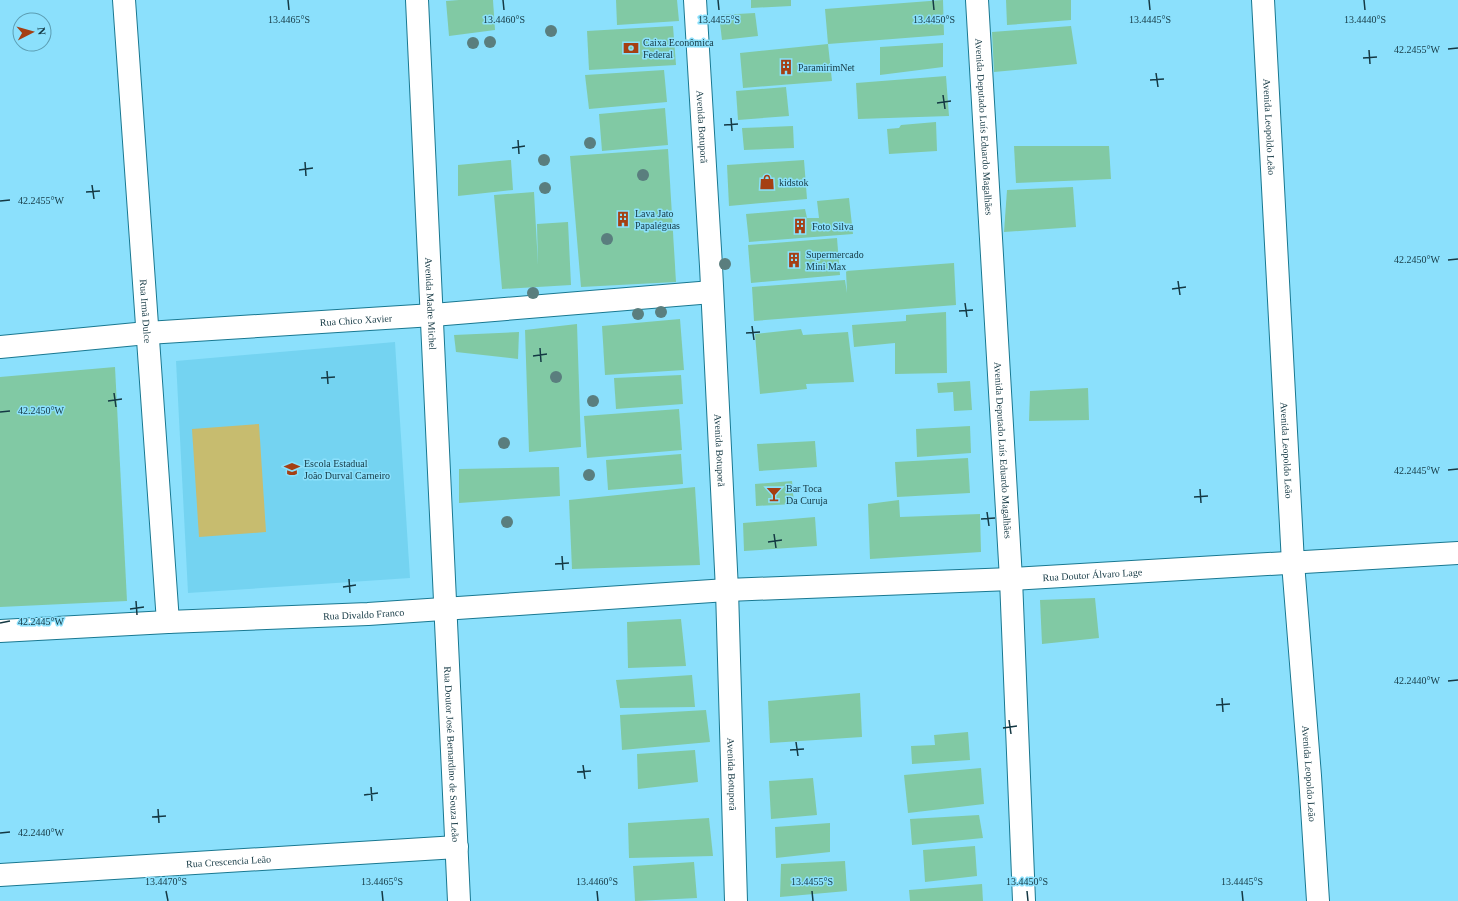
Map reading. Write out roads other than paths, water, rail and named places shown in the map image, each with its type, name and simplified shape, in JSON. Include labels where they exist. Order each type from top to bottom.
[{"type":"street","name":"Rua Irmã Dulce","points":[[124,0],[168,622]]},
{"type":"street","name":"Avenida Madre Michel","points":[[417,0],[445,608]]},
{"type":"street","name":"Avenida Botuporã","points":[[695,0],[712,292],[726,590],[736,901]]},
{"type":"street","name":"Avenida Deputado Luís Eduardo Magalhães","points":[[977,0],[1011,579],[1024,901]]},
{"type":"street","name":"Avenida Leopoldo Leão","points":[[1263,0],[1293,563],[1310,776],[1318,901]]},
{"type":"street","name":"Rua Chico Xavier","points":[[0,347],[147,333],[432,315],[712,292]]},
{"type":"street","name":"Rua Doutor Álvaro Lage","points":[[726,590],[1011,579],[1458,553]]},
{"type":"street","name":"Rua Divaldo Franco","points":[[0,631],[168,622],[368,614],[726,590]]},
{"type":"street","name":"Rua Doutor José Bernardino de Souza Leão","points":[[445,608],[459,901]]},
{"type":"street","name":"Rua Crescencia Leão","points":[[0,875],[457,847]]},
{"type":"place","name":"Caixa Econômica Federal","points":[[631,48]]},
{"type":"place","name":"ParamirimNet","points":[[786,67]]},
{"type":"place","name":"kidstok","points":[[767,182]]},
{"type":"place","name":"Lava Jato Papaléguas","points":[[623,219]]},
{"type":"place","name":"Foto Silva","points":[[800,226]]},
{"type":"place","name":"Supermercado Mini Max","points":[[794,260]]},
{"type":"place","name":"Escola Estadual João Durval Carneiro","points":[[292,469]]},
{"type":"place","name":"Bar Toca Da Curuja","points":[[774,494]]}]
